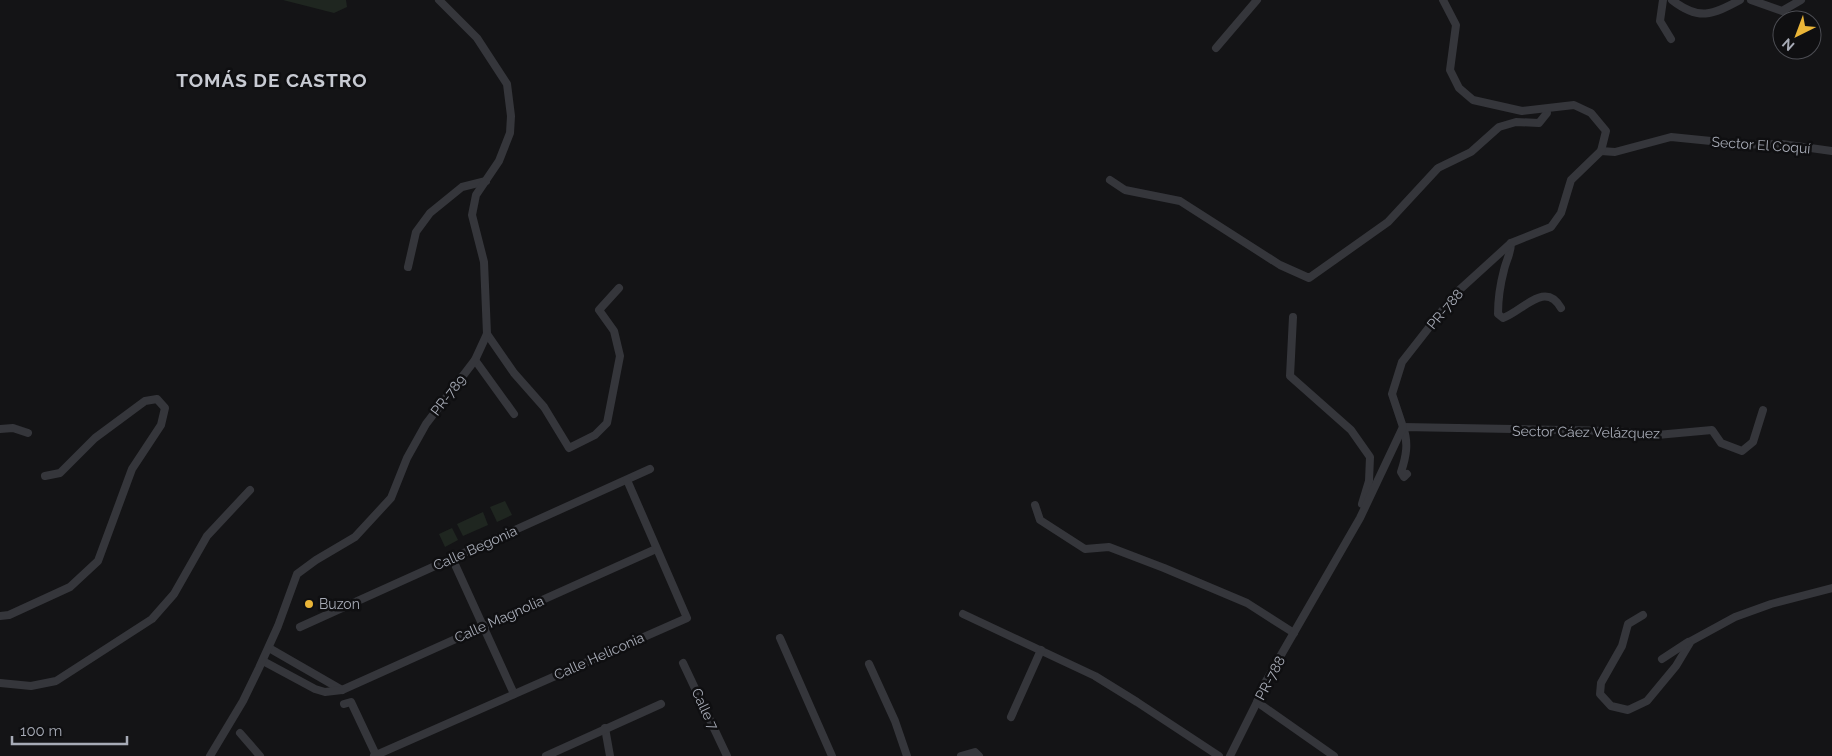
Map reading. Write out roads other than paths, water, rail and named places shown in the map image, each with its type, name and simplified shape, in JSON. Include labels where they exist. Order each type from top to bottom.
[{"type":"street","name":"PR-789","points":[[210,756],[243,701],[263,661],[297,574],[316,560],[355,537],[391,498],[408,458],[426,424],[475,360],[487,334],[484,262],[472,215],[476,194],[499,161],[510,133],[512,116],[507,84],[477,38],[440,0]]},
{"type":"street","points":[[1216,48],[1257,0]]},
{"type":"street","points":[[1443,0],[1456,25],[1450,70],[1459,88],[1473,100],[1522,111],[1546,110],[1574,105],[1591,113],[1606,131],[1601,151]]},
{"type":"street","points":[[1663,0],[1660,21],[1671,39]]},
{"type":"street","points":[[1672,0],[1684,10],[1700,15],[1715,13],[1740,0]]},
{"type":"street","points":[[1752,0],[1782,11],[1801,0]]},
{"type":"street","points":[[1110,180],[1126,190],[1180,201],[1280,265],[1309,278],[1388,222],[1438,168],[1471,152],[1499,127],[1516,122],[1539,123],[1546,110]]},
{"type":"street","name":"Sector El Coquí","points":[[1601,151],[1615,152],[1671,137],[1711,141],[1725,145],[1782,144],[1832,151]]},
{"type":"street","name":"PR-788","points":[[1230,756],[1262,688],[1360,518],[1403,427],[1392,394],[1402,362],[1456,293],[1512,243],[1552,227],[1561,213],[1571,180],[1601,151]]},
{"type":"street","points":[[408,267],[416,232],[430,213],[462,187],[486,181]]},
{"type":"street","points":[[1512,243],[1500,287],[1498,314],[1503,318],[1530,302],[1545,296],[1553,297],[1561,308]]},
{"type":"street","points":[[487,334],[514,373],[544,407],[569,448],[595,434],[607,422],[620,356],[614,331],[599,310],[619,288]]},
{"type":"street","points":[[1293,317],[1290,376],[1351,430],[1370,457],[1369,481],[1360,511],[1360,518]]},
{"type":"street","points":[[475,360],[514,414]]},
{"type":"street","points":[[0,616],[9,615],[70,587],[98,561],[132,469],[161,426],[164,408],[157,399],[145,401],[96,438],[60,473],[45,476]]},
{"type":"street","name":"Sector Cáez Velázquez","points":[[1403,427],[1614,431],[1656,435],[1712,430],[1721,443],[1742,451],[1753,442],[1763,410]]},
{"type":"street","points":[[1403,427],[1407,437],[1406,458],[1401,472],[1404,477],[1407,474]]},
{"type":"street","points":[[0,429],[13,428],[28,433]]},
{"type":"street","name":"Calle Begonia","points":[[300,627],[650,469]]},
{"type":"street","name":"Calle Heliconia","points":[[375,756],[687,618],[627,480]]},
{"type":"street","points":[[0,683],[31,686],[56,681],[152,620],[174,594],[208,536],[250,490]]},
{"type":"street","points":[[1034,505],[1040,520],[1085,549],[1109,547],[1164,568],[1247,603],[1294,633]]},
{"type":"street","name":"Calle Magnolia","points":[[263,661],[315,689],[325,692],[342,690],[656,548]]},
{"type":"street","points":[[452,558],[514,694]]},
{"type":"street","points":[[1662,659],[1691,641],[1744,613],[1832,588]]},
{"type":"street","points":[[964,614],[1095,676],[1219,756]]},
{"type":"street","points":[[1643,615],[1628,624],[1622,646],[1601,683],[1600,694],[1610,706],[1628,710],[1647,701],[1676,666],[1691,641]]},
{"type":"street","points":[[780,638],[832,756]]},
{"type":"street","points":[[268,648],[342,690]]},
{"type":"street","points":[[1011,717],[1041,650]]},
{"type":"street","name":"Calle 7","points":[[683,663],[727,756]]},
{"type":"street","points":[[869,664],[895,721],[907,756]]},
{"type":"street","points":[[344,704],[351,702],[375,756]]},
{"type":"street","points":[[1257,702],[1334,756]]},
{"type":"street","points":[[546,756],[661,704]]},
{"type":"street","points":[[605,728],[610,756]]},
{"type":"street","points":[[240,733],[260,756]]},
{"type":"street","points":[[961,756],[975,752],[979,756]]},
{"type":"place","name":"Buzon","points":[[309,604]]},
{"type":"district","name":"TOMÁS DE CASTRO","points":[[272,80]]}]
